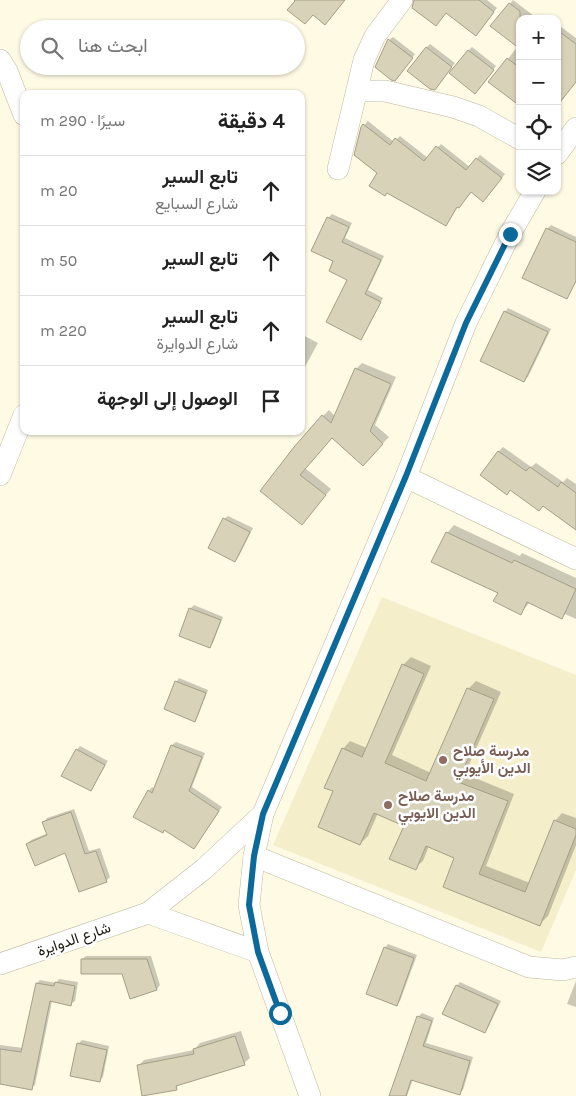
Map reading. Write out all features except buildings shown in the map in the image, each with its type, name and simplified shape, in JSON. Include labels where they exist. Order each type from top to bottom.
[{"type":"street","points":[[338,168],[364,60],[375,36],[402,0]]},
{"type":"street","points":[[0,60],[7,71],[20,105]]},
{"type":"street","points":[[357,91],[385,91],[453,107],[479,116],[516,137]]},
{"type":"street","points":[[560,150],[576,128]]},
{"type":"street","points":[[310,1096],[258,952],[249,905],[254,856],[263,814],[406,476],[466,323],[510,234],[533,195]]},
{"type":"street","points":[[0,474],[20,425]]},
{"type":"street","points":[[406,476],[576,559]]},
{"type":"street","name":"شارع الدوايرة","points":[[0,964],[148,913],[204,869],[263,814]]},
{"type":"street","points":[[254,856],[529,967],[563,970],[576,967]]},
{"type":"street","points":[[148,913],[258,952]]},
{"type":"shaded area","name":"مدرسة صلاح الدين الأيوبي","points":[[382,597],[576,675],[576,870],[541,952],[273,845]]},
{"type":"place","name":"مدرسة صلاح الدين الأيوبي","points":[[443,760]]},
{"type":"place","name":"مدرسة صلاح الدين الايوبي","points":[[388,805]]},
{"type":"route","points":[[280,1013],[258,952],[249,905],[254,856],[263,814],[406,476],[466,323],[510,234]]}]
